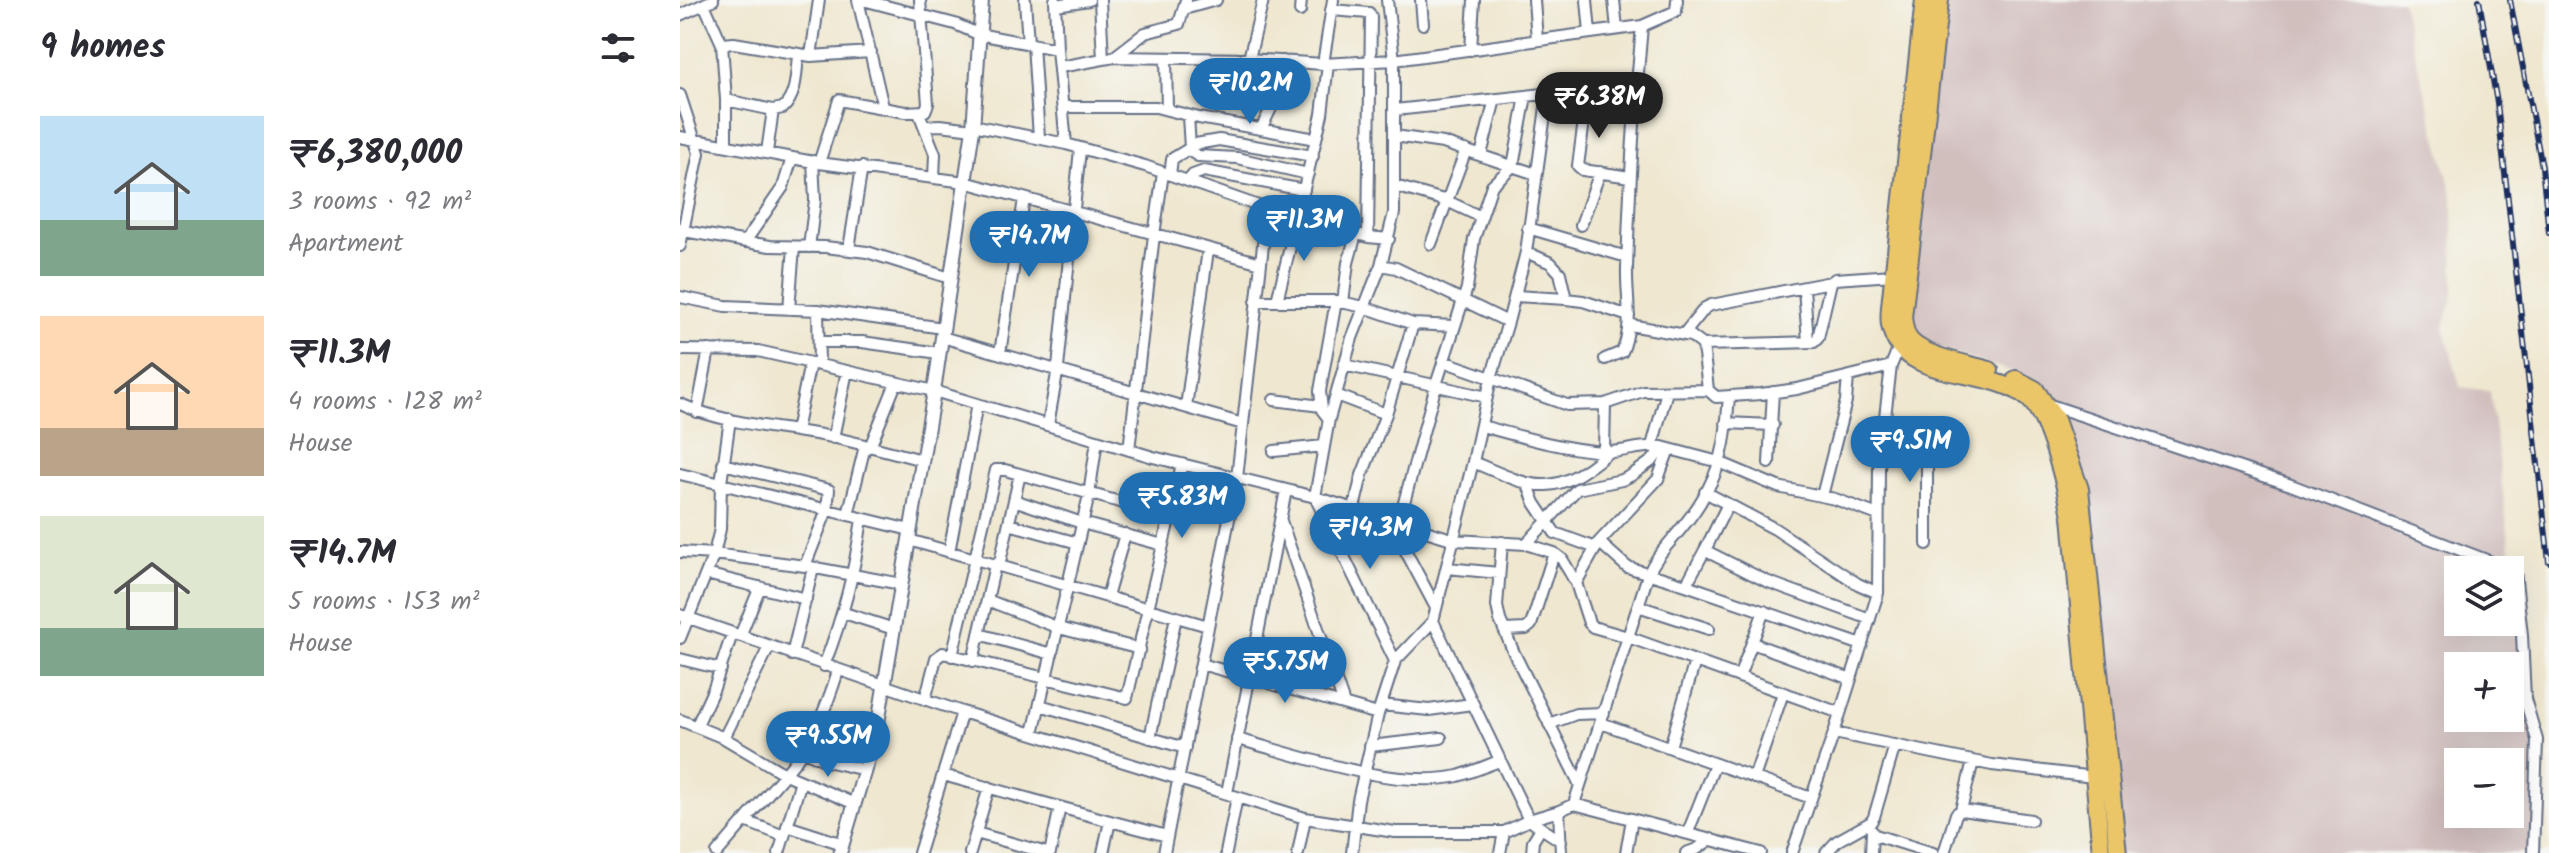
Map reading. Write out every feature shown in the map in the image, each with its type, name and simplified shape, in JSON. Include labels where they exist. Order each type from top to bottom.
[{"type":"highway","points":[[1924,0],[1889,316],[1892,332],[1916,361],[2012,388],[2028,399],[2042,417],[2066,490],[2071,516],[2101,853]]},
{"type":"highway","points":[[1903,342],[1902,301],[1940,0]]},
{"type":"highway","points":[[1903,342],[2020,381],[2035,389],[2056,420],[2080,489],[2118,853]]},
{"type":"street","points":[[811,56],[819,0]]},
{"type":"street","points":[[883,107],[860,0],[955,24],[978,34],[1057,49]]},
{"type":"street","points":[[809,247],[816,162],[839,100],[919,113],[925,111],[928,104],[920,0]]},
{"type":"street","points":[[745,821],[842,849],[877,729],[934,391],[973,127],[982,0]]},
{"type":"street","points":[[1025,0],[1039,138]]},
{"type":"street","points":[[1066,144],[1056,2],[1089,0]]},
{"type":"street","points":[[1100,0],[1109,58]]},
{"type":"street","points":[[1109,58],[1145,33],[1179,24],[1185,5],[1216,0]]},
{"type":"street","points":[[1249,59],[1263,0]]},
{"type":"street","points":[[1387,0],[1394,60],[1394,213],[1381,265],[1344,365],[1329,419],[1315,497],[1395,661]]},
{"type":"street","points":[[1421,0],[1423,24]]},
{"type":"street","points":[[1471,50],[1474,0]]},
{"type":"street","points":[[1534,0],[1537,40]]},
{"type":"street","points":[[1587,0],[1590,33]]},
{"type":"street","points":[[1614,0],[1617,29]]},
{"type":"street","points":[[1060,67],[1109,58],[1249,59],[1326,64],[1394,60],[1642,26],[1676,11],[1677,0]]},
{"type":"street","points":[[680,15],[708,2],[722,44],[726,144]]},
{"type":"street","points":[[1277,301],[1313,156],[1332,5],[1370,14],[1368,237]]},
{"type":"street","points":[[1605,359],[1622,352],[1629,320],[1627,257],[1630,177],[1642,26]]},
{"type":"street","points":[[722,44],[734,43],[811,56],[871,52]]},
{"type":"street","points":[[726,100],[773,110],[783,108],[791,99],[798,55]]},
{"type":"street","points":[[1166,58],[1167,110]]},
{"type":"street","points":[[1230,59],[1228,102],[1271,106]]},
{"type":"street","points":[[1261,129],[1277,96],[1283,61]]},
{"type":"street","points":[[1395,110],[1637,84]]},
{"type":"street","points":[[1582,90],[1583,128],[1578,166],[1583,170],[1630,177]]},
{"type":"street","points":[[1352,853],[1364,772],[1395,661],[1433,621],[1455,540],[1491,378],[1526,252],[1548,93]]},
{"type":"street","points":[[680,95],[699,153],[685,197],[680,246]]},
{"type":"street","points":[[1436,608],[1394,520],[1467,288],[1470,254],[1481,217],[1492,185],[1513,166],[1526,96]]},
{"type":"street","points":[[1481,155],[1495,99]]},
{"type":"street","points":[[1063,107],[1146,106],[1316,139]]},
{"type":"street","points":[[767,152],[773,110]]},
{"type":"street","points":[[919,113],[935,154],[934,178]]},
{"type":"street","points":[[1188,116],[1189,148],[1198,156],[1237,158],[1308,174]]},
{"type":"street","points":[[925,126],[973,127],[1066,144],[1145,166],[1267,209],[1368,237],[1389,239]]},
{"type":"street","points":[[1395,136],[1423,139],[1466,150],[1536,174]]},
{"type":"street","points":[[680,137],[816,162],[965,182],[1261,263]]},
{"type":"street","points":[[1129,450],[1154,235],[1172,159],[1189,148],[1219,140],[1313,156]]},
{"type":"street","points":[[1048,425],[1058,368],[1080,149]]},
{"type":"street","points":[[1431,244],[1466,150]]},
{"type":"street","points":[[745,242],[783,187],[792,158]]},
{"type":"street","points":[[849,249],[862,167]]},
{"type":"street","points":[[1188,181],[1193,175],[1204,171],[1304,190]]},
{"type":"street","points":[[1581,225],[1600,172]]},
{"type":"street","points":[[1395,186],[1447,201],[1481,217]]},
{"type":"street","points":[[1000,353],[1024,199]]},
{"type":"street","points":[[1164,853],[1237,478],[1267,209]]},
{"type":"street","points":[[683,225],[745,242],[867,252],[950,278]]},
{"type":"street","points":[[1528,228],[1627,257]]},
{"type":"street","points":[[1329,419],[1321,406],[1320,391],[1356,234]]},
{"type":"street","points":[[789,309],[794,247]]},
{"type":"street","points":[[1186,407],[1208,250]]},
{"type":"street","points":[[1526,252],[1551,263],[1560,273],[1566,299]]},
{"type":"street","points":[[1381,265],[1396,268],[1508,322]]},
{"type":"street","points":[[1684,334],[1711,305],[1804,288],[1835,279],[1893,275]]},
{"type":"street","points":[[1515,296],[1583,301],[1629,320],[1691,336],[1703,345],[1814,342],[1818,338],[1831,282]]},
{"type":"street","points":[[1804,288],[1808,342]]},
{"type":"street","points":[[680,297],[725,306],[818,310],[942,333],[1243,424]]},
{"type":"street","points":[[1256,301],[1339,301],[1413,324],[1454,326]]},
{"type":"street","points":[[796,431],[819,342],[818,310]]},
{"type":"street","points":[[1354,508],[1362,475],[1399,377],[1413,324]]},
{"type":"street","points":[[819,342],[862,342],[939,353]]},
{"type":"street","points":[[1792,853],[1878,593],[1879,468],[1891,366],[1903,342]]},
{"type":"street","points":[[1703,345],[1708,390],[1716,397],[1773,392],[1891,366]]},
{"type":"street","points":[[680,350],[758,351],[847,371],[934,391],[1129,450],[1315,497],[1455,540],[1526,544],[1554,553],[1562,559],[1576,583],[1593,627],[1840,713]]},
{"type":"street","points":[[697,412],[709,350]]},
{"type":"street","points":[[1443,361],[1567,405],[1605,404],[1643,391],[1708,390]]},
{"type":"street","points":[[1344,365],[1487,397]]},
{"type":"street","points":[[833,438],[847,371]]},
{"type":"street","points":[[1822,496],[1846,401],[1848,377]]},
{"type":"street","points":[[848,515],[867,446],[896,383]]},
{"type":"street","points":[[1576,583],[1598,545],[1658,479],[1667,391]]},
{"type":"street","points":[[1769,463],[1773,392]]},
{"type":"street","points":[[1336,395],[1386,414]]},
{"type":"street","points":[[1574,804],[1648,575],[1662,549],[1686,524],[1719,462],[1729,398]]},
{"type":"street","points":[[1274,400],[1321,406]]},
{"type":"street","points":[[2047,403],[2291,485],[2515,571],[2525,699],[2537,740],[2533,853]]},
{"type":"street","points":[[680,404],[697,412],[833,438],[922,460]]},
{"type":"street","points":[[949,552],[977,404]]},
{"type":"street","points":[[1605,404],[1607,452]]},
{"type":"street","points":[[680,638],[684,616],[706,574],[720,529],[721,483],[730,419]]},
{"type":"street","points":[[1726,423],[1773,425]]},
{"type":"street","points":[[1482,426],[1534,441],[1607,452],[1661,447],[1719,462],[1778,487],[1822,496],[1878,515]]},
{"type":"street","points":[[1883,433],[1916,439],[1927,450],[1927,544]]},
{"type":"street","points":[[1033,733],[1089,495],[1097,440]]},
{"type":"street","points":[[1274,451],[1324,446]]},
{"type":"street","points":[[1526,544],[1577,489],[1632,475],[1653,460],[1661,447]]},
{"type":"street","points":[[1473,462],[1528,485],[1567,481],[1607,452]]},
{"type":"street","points":[[723,464],[826,488],[829,493],[827,510],[809,567],[806,599],[792,655]]},
{"type":"street","points":[[925,700],[937,655],[943,653],[1127,698],[1182,464]]},
{"type":"street","points":[[952,656],[994,474],[1000,469],[1170,516]]},
{"type":"street","points":[[680,474],[862,519],[949,552],[1208,626]]},
{"type":"street","points":[[973,661],[1020,474]]},
{"type":"street","points":[[1528,485],[1535,503],[1555,533],[1598,545],[1622,565],[1648,575],[1862,645]]},
{"type":"street","points":[[1226,853],[1237,739],[1286,490]]},
{"type":"street","points":[[1705,492],[1784,534],[1858,584],[1878,593]]},
{"type":"street","points":[[1014,500],[1163,545]]},
{"type":"street","points":[[1686,585],[1728,504]]},
{"type":"street","points":[[824,666],[844,613],[854,575],[862,519]]},
{"type":"street","points":[[1280,519],[1344,704]]},
{"type":"street","points":[[1009,524],[1078,543]]},
{"type":"street","points":[[1107,597],[1125,534]]},
{"type":"street","points":[[1502,542],[1497,606],[1504,630],[1580,785]]},
{"type":"street","points":[[1706,548],[1726,563],[1766,581],[1870,619]]},
{"type":"street","points":[[680,552],[809,567],[901,584]]},
{"type":"street","points":[[1504,630],[1526,629],[1531,625],[1554,553]]},
{"type":"street","points":[[1447,568],[1499,573]]},
{"type":"street","points":[[706,574],[806,599]]},
{"type":"street","points":[[697,725],[760,587]]},
{"type":"street","points":[[987,600],[1059,628],[1140,649]]},
{"type":"street","points":[[1638,606],[1709,629]]},
{"type":"street","points":[[1739,677],[1764,611]]},
{"type":"street","points":[[844,613],[894,629]]},
{"type":"street","points":[[684,616],[925,700],[1305,818],[1395,832],[1504,832],[1574,804],[1688,832],[1727,848],[1761,853]]},
{"type":"street","points":[[1150,738],[1176,617]]},
{"type":"street","points":[[1433,621],[1529,820],[1561,847]]},
{"type":"street","points":[[979,634],[1052,654]]},
{"type":"street","points":[[1752,643],[1851,679]]},
{"type":"street","points":[[724,738],[769,647]]},
{"type":"street","points":[[680,659],[721,669]]},
{"type":"street","points":[[1670,747],[1695,661]]},
{"type":"street","points":[[1201,664],[1344,704],[1380,709],[1429,710],[1472,704]]},
{"type":"street","points":[[717,853],[804,751],[828,704],[838,671]]},
{"type":"street","points":[[1754,778],[1783,693]]},
{"type":"street","points":[[1040,705],[1185,748]]},
{"type":"street","points":[[919,853],[962,712]]},
{"type":"street","points":[[1549,724],[1576,714],[1603,718],[1670,747],[1811,798]]},
{"type":"street","points":[[680,720],[724,738],[785,774],[855,804]]},
{"type":"street","points":[[1834,733],[2025,771],[2094,777]]},
{"type":"street","points":[[1370,746],[1441,738]]},
{"type":"street","points":[[1237,739],[1364,772],[1404,778],[1459,775],[1499,761]]},
{"type":"street","points":[[1826,853],[1837,841],[1871,822],[1878,809],[1895,745]]},
{"type":"street","points":[[804,751],[826,761],[865,770]]},
{"type":"street","points":[[1944,853],[1956,814],[1961,810],[1973,761]]},
{"type":"street","points":[[1688,832],[1715,764]]},
{"type":"street","points":[[943,775],[1167,836]]},
{"type":"street","points":[[779,853],[801,781]]},
{"type":"street","points":[[970,853],[989,787]]},
{"type":"street","points":[[976,833],[1048,853],[1060,807]]},
{"type":"street","points":[[1961,810],[2031,820]]},
{"type":"street","points":[[1559,811],[1561,847]]},
{"type":"street","points":[[1298,853],[1305,818]]},
{"type":"street","points":[[1626,853],[1632,819]]},
{"type":"street","points":[[1103,853],[1110,821]]},
{"type":"street","points":[[1871,822],[1871,853]]},
{"type":"street","points":[[1532,853],[1533,841],[1541,828]]},
{"type":"street","points":[[1500,853],[1504,832]]},
{"type":"street","points":[[1872,834],[1933,853]]},
{"type":"street","points":[[1686,853],[1711,839]]},
{"type":"shaded area","points":[[1943,0],[2401,0],[2453,198],[2454,294],[2444,327],[2460,387],[2490,391],[2511,556],[2444,556],[2444,636],[2521,636],[2523,652],[2444,652],[2444,732],[2524,732],[2524,660],[2537,763],[2536,810],[2541,853],[2119,853],[2061,416],[2039,380],[1938,348],[1914,337],[1910,308]]},
{"type":"railway","points":[[2479,0],[2497,103],[2549,562]]},
{"type":"railway","points":[[2510,0],[2542,167],[2549,233]]}]
